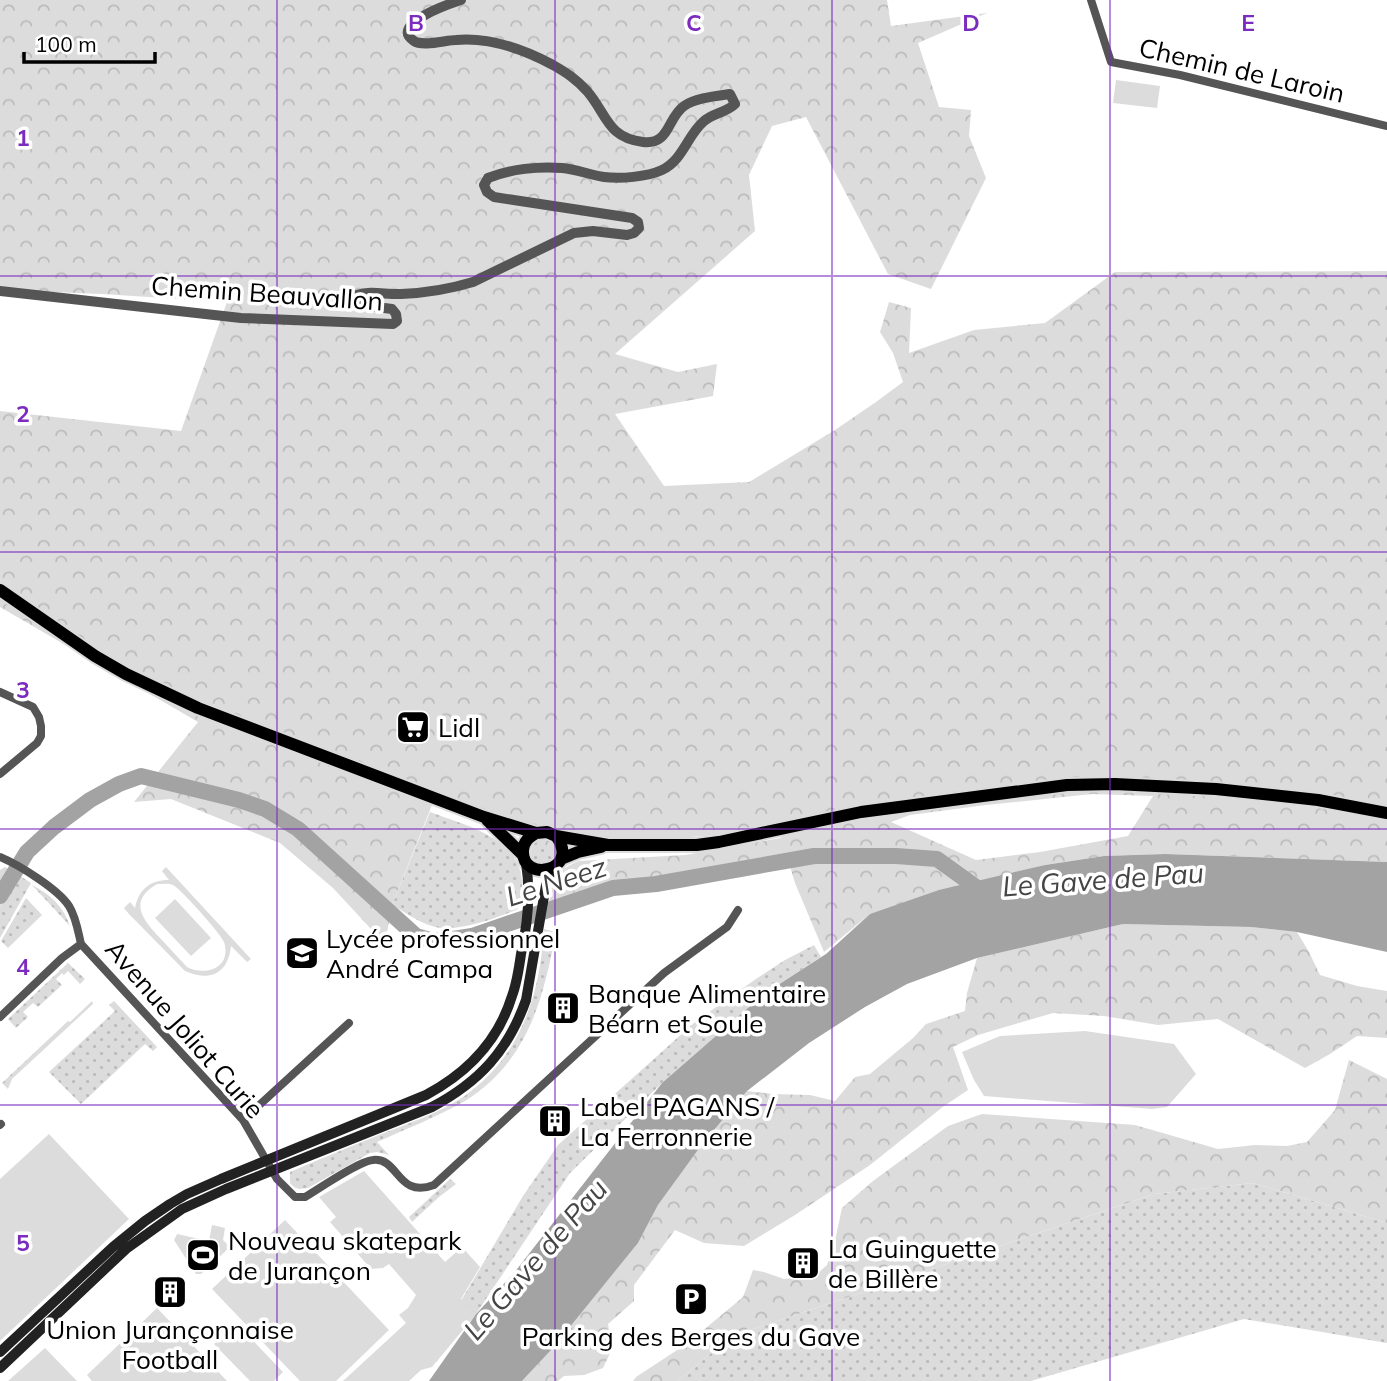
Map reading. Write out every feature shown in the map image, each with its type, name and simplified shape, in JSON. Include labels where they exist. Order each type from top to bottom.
[{"type":"main road","points":[[0,590],[95,656],[198,708],[484,817],[536,833],[550,833],[608,845],[708,844],[861,812],[1067,785],[1115,784],[1216,789],[1318,800],[1387,813]]},
{"type":"main road","points":[[484,817],[534,869],[543,871],[578,852],[608,845]]},
{"type":"main road","points":[[0,1367],[126,1250],[182,1209],[269,1166],[426,1095],[468,1067],[490,1042],[507,1012],[513,994],[527,926],[529,901],[524,846],[528,838],[536,833]]},
{"type":"main road","points":[[0,1352],[113,1247],[156,1213],[187,1194],[432,1107],[475,1079],[502,1049],[526,1000],[546,885],[562,851],[556,836]]},
{"type":"street","name":"Chemin Beauvallon","points":[[0,291],[241,318],[393,324],[397,321],[392,309],[360,305],[356,300],[357,295],[400,294],[455,287],[473,282],[574,233],[627,235],[639,228],[638,222],[632,218],[494,197],[487,192],[484,185],[488,178],[533,168],[564,168],[603,177],[652,174],[666,169],[681,155],[699,125],[706,119],[735,104],[730,94],[696,101],[678,111],[665,134],[654,142],[626,139],[615,132],[589,93],[572,75],[542,60],[513,48],[486,42],[460,39],[415,42],[409,31],[418,18],[461,0]]},
{"type":"street","name":"Chemin de Laroin","points":[[1091,0],[1111,62],[1180,75],[1387,126]]},
{"type":"street","points":[[0,692],[33,707],[41,726],[41,736],[37,743],[0,774]]},
{"type":"street","points":[[0,857],[42,882],[63,899],[70,908],[81,944]]},
{"type":"street","name":"Avenue Joliot Curie","points":[[0,1017],[62,958],[81,944],[243,1120],[269,1166],[283,1186],[295,1197],[305,1197],[365,1162],[376,1159],[386,1162],[408,1185],[425,1188],[434,1185],[664,973],[727,927],[738,910]]},
{"type":"street","points":[[243,1120],[349,1023]]},
{"type":"green space","points":[[0,0],[887,0],[891,26],[987,13],[918,43],[939,107],[971,110],[969,136],[986,178],[931,289],[888,274],[806,117],[772,126],[749,175],[755,231],[615,354],[678,372],[717,364],[713,396],[615,414],[664,486],[749,482],[835,430],[903,382],[893,353],[880,332],[889,302],[911,308],[909,353],[974,330],[1045,323],[1115,272],[1387,271],[1387,862],[1165,854],[1104,856],[1045,865],[870,914],[824,952],[795,883],[786,853],[618,882],[549,904],[556,877],[565,868],[579,861],[685,855],[781,838],[778,829],[550,847],[432,805],[392,905],[385,944],[333,888],[280,843],[171,799],[134,802],[198,722],[0,607],[0,411],[181,431],[227,302],[0,290]],"holes":[[[1092,794],[1153,796],[1128,836],[976,860],[891,822],[910,815]]]},
{"type":"green space","points":[[1116,80],[1160,86],[1157,108],[1113,103]]},
{"type":"green space","points":[[430,812],[488,835],[511,853],[519,866],[522,881],[518,909],[464,927],[441,928],[422,922],[392,905]]},
{"type":"green space","points":[[543,840],[552,843],[555,852],[552,861],[543,864],[534,861],[531,852],[534,843]]},
{"type":"green space","points":[[5,867],[20,876],[1,901],[0,907],[0,870]]},
{"type":"green space","points":[[166,867],[251,959],[247,962],[231,946],[226,963],[216,973],[202,976],[185,971],[124,908],[130,902],[135,908],[146,887],[169,880],[162,871]],"holes":[[[157,884],[171,884],[177,888],[222,938],[226,951],[221,964],[216,968],[202,971],[187,967],[143,917],[140,904],[148,890]]]},
{"type":"green space","points":[[20,876],[31,883],[0,938],[1,901]]},
{"type":"green space","points":[[32,885],[56,902],[70,926]]},
{"type":"green space","points":[[26,898],[42,915],[8,948],[1,941]]},
{"type":"green space","points":[[175,899],[211,938],[191,956],[155,918]]},
{"type":"green space","points":[[1123,924],[1251,927],[1297,932],[1320,975],[1357,986],[1387,991],[1387,1038],[1357,1036],[1305,1068],[1218,1019],[1158,1025],[1104,1016],[1053,1013],[978,1035],[953,1047],[968,1090],[870,1165],[795,1215],[744,1246],[704,1243],[675,1230],[634,1285],[634,1301],[608,1324],[612,1349],[603,1368],[584,1375],[564,1376],[558,1381],[522,1381],[552,1349],[638,1243],[658,1205],[703,1143],[747,1091],[810,1095],[835,1101],[855,1077],[870,1074],[926,1024],[965,1011],[977,958]]},
{"type":"green space","points":[[544,929],[556,932],[545,981],[529,1027],[504,1067],[465,1101],[377,1142],[389,1155],[370,1153],[308,1188],[294,1187],[290,1183],[290,1172],[430,1114],[463,1097],[483,1081],[499,1064],[523,1024],[538,978]]},
{"type":"green space","points":[[814,945],[821,957],[764,994],[662,1083],[570,1173],[476,1314],[436,1362],[408,1337],[462,1299],[523,1196],[558,1145],[695,1022],[785,960]]},
{"type":"green space","points":[[68,963],[85,979],[80,984],[68,971],[64,975],[62,973],[56,979],[62,985],[38,1007],[33,1003],[23,1012],[28,1017],[16,1028],[8,1019]]},
{"type":"green space","points":[[92,1001],[93,1004],[12,1079],[8,1089],[2,1083],[68,1021]]},
{"type":"green space","points":[[114,1001],[157,1047],[153,1051],[145,1044],[81,1104],[49,1072],[115,1011],[109,1005]]},
{"type":"green space","points":[[1085,1031],[1174,1044],[1196,1074],[1167,1107],[1152,1109],[984,1096],[962,1052],[1000,1036]]},
{"type":"green space","points":[[1349,1060],[1387,1079],[1387,1223],[1253,1183],[1154,1194],[730,1337],[678,1381],[633,1381],[688,1343],[743,1297],[753,1270],[784,1279],[816,1275],[827,1265],[842,1208],[873,1181],[948,1126],[982,1114],[1135,1125],[1218,1149],[1255,1145],[1287,1146],[1307,1142],[1335,1110]]},
{"type":"green space","points":[[49,1134],[129,1219],[0,1341],[0,1179]]},
{"type":"green space","points":[[364,1171],[445,1262],[462,1247],[480,1267],[461,1299],[476,1314],[432,1367],[421,1370],[409,1381],[343,1381],[406,1323],[399,1315],[408,1308],[416,1295],[389,1264],[383,1268],[371,1269],[330,1222],[336,1217],[319,1197]]},
{"type":"green space","points":[[450,1179],[456,1184],[412,1222],[409,1217]]},
{"type":"green space","points":[[1253,1183],[1387,1223],[1387,1343],[1244,1319],[1031,1381],[678,1381],[730,1337],[1154,1194]]},
{"type":"green space","points":[[285,1220],[389,1330],[336,1381],[300,1381],[212,1289]]},
{"type":"green space","name":"Nouveau skatepark de Jurançon","points":[[212,1225],[225,1228],[223,1240],[230,1247],[201,1274],[196,1274],[174,1240],[177,1234],[209,1241]]},
{"type":"green space","points":[[157,1308],[227,1381],[92,1381],[87,1375]]},
{"type":"green space","points":[[236,1323],[283,1372],[274,1381],[250,1381],[214,1344]]},
{"type":"green space","points":[[45,1348],[77,1381],[8,1381]]},
{"type":"water","name":"Le Gave de Pau","points":[[1165,854],[1387,862],[1387,952],[1297,932],[1251,927],[1123,924],[977,958],[907,984],[809,1043],[747,1091],[703,1143],[658,1205],[638,1243],[552,1349],[522,1381],[429,1381],[476,1314],[514,1273],[662,1083],[764,994],[826,954],[870,914],[939,890],[1045,865],[1104,856]]},
{"type":"waterway","name":"Le Neez","points":[[0,896],[27,852],[54,827],[90,800],[119,784],[141,776],[265,809],[298,829],[416,936],[430,940],[472,936],[613,888],[656,884],[814,856],[937,859],[987,895]]},
{"type":"place","name":"Lidl","points":[[413,727]]},
{"type":"place","name":"Lycée professionnel André Campa","points":[[302,953]]},
{"type":"place","name":"Banque Alimentaire Béarn et Soule","points":[[563,1008]]},
{"type":"place","name":"Label PAGANS / La Ferronnerie","points":[[555,1121]]},
{"type":"place","name":"Nouveau skatepark de Jurançon","points":[[203,1255]]},
{"type":"place","name":"La Guinguette de Billère","points":[[803,1263]]},
{"type":"place","name":"Union Jurançonnaise Football","points":[[170,1292]]},
{"type":"place","name":"Parking des Berges du Gave","points":[[691,1299]]}]
